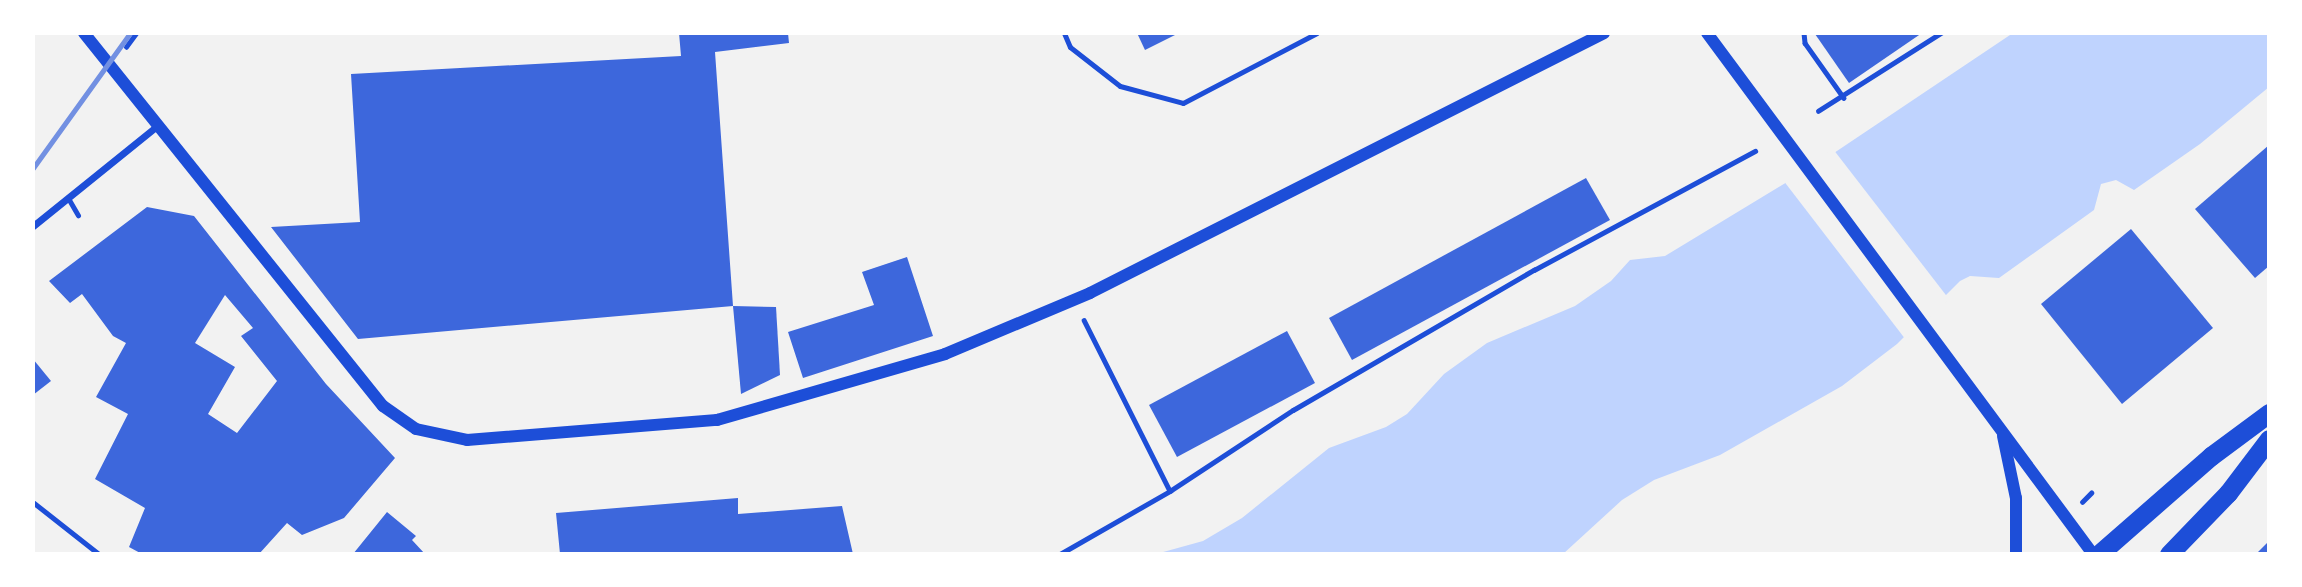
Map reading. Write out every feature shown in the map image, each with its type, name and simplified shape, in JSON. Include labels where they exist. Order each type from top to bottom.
[{"type":"highway","points":[[2099,554],[2211,456],[2269,413]]},
{"type":"highway","points":[[2169,554],[2228,493],[2269,439]]},
{"type":"street","points":[[84,33],[383,406],[416,429],[467,440],[717,420],[946,354],[1073,300],[1604,33]]},
{"type":"street","points":[[1707,33],[2092,554]]},
{"type":"street","points":[[33,226],[158,125]]},
{"type":"street","points":[[2002,433],[2016,498],[2016,554]]},
{"type":"lane","points":[[1064,33],[1070,47],[1120,86],[1183,103],[1317,33]]},
{"type":"lane","points":[[68,198],[78,215]]},
{"type":"path","points":[[1804,33],[1805,43],[1844,98]]},
{"type":"path","points":[[1818,111],[1844,98],[1941,33]]},
{"type":"path","points":[[1060,554],[1170,491],[1293,410],[1534,270],[1755,151]]},
{"type":"path","points":[[1073,300],[1170,491]]},
{"type":"path","points":[[33,502],[99,554]]},
{"type":"water","points":[[2013,33],[2269,33],[2269,87],[2200,144],[2134,190],[2116,180],[2101,184],[2094,210],[1999,278],[1970,276],[1960,281],[1897,344],[1842,386],[1720,455],[1654,480],[1622,500],[1563,554],[1156,554],[1203,541],[1242,518],[1329,448],[1386,427],[1407,414],[1444,374],[1487,343],[1575,306],[1611,281],[1630,260],[1665,256],[1825,159]]},
{"type":"pier","points":[[1833,149],[1949,299],[1906,340],[1783,180]]},
{"type":"building","points":[[679,33],[788,33],[789,43],[715,52],[733,306],[358,339],[271,227],[360,222],[351,74],[681,56]]},
{"type":"building","points":[[1137,33],[1179,33],[1145,50]]},
{"type":"building","points":[[1817,33],[1922,33],[1849,83],[1815,34]]},
{"type":"building","points":[[2269,145],[2269,266],[2255,278],[2195,209]]},
{"type":"building","points":[[1586,178],[1610,220],[1352,360],[1329,318]]},
{"type":"building","points":[[147,207],[194,216],[326,384],[395,458],[344,518],[302,535],[287,523],[259,554],[142,554],[129,547],[145,508],[95,479],[128,414],[96,397],[126,343],[113,336],[82,294],[70,303],[49,281]],"holes":[[[225,295],[253,328],[241,336],[277,381],[237,433],[208,414],[235,367],[195,343]]]},
{"type":"building","points":[[2131,229],[2213,328],[2122,404],[2041,304]]},
{"type":"building","points":[[907,257],[933,336],[803,378],[788,332],[874,305],[862,272]]},
{"type":"building","points":[[733,306],[776,307],[780,375],[741,394]]},
{"type":"building","points":[[1287,331],[1315,383],[1177,457],[1149,405]]},
{"type":"building","points":[[33,359],[51,381],[33,395]]},
{"type":"building","points":[[738,498],[738,514],[842,506],[853,554],[560,554],[556,513]]},
{"type":"building","points":[[387,512],[416,536],[412,540],[425,554],[353,554]]},
{"type":"building","points":[[2269,541],[2269,554],[2256,554]]},
{"type":"railway","points":[[33,168],[130,33]]}]
